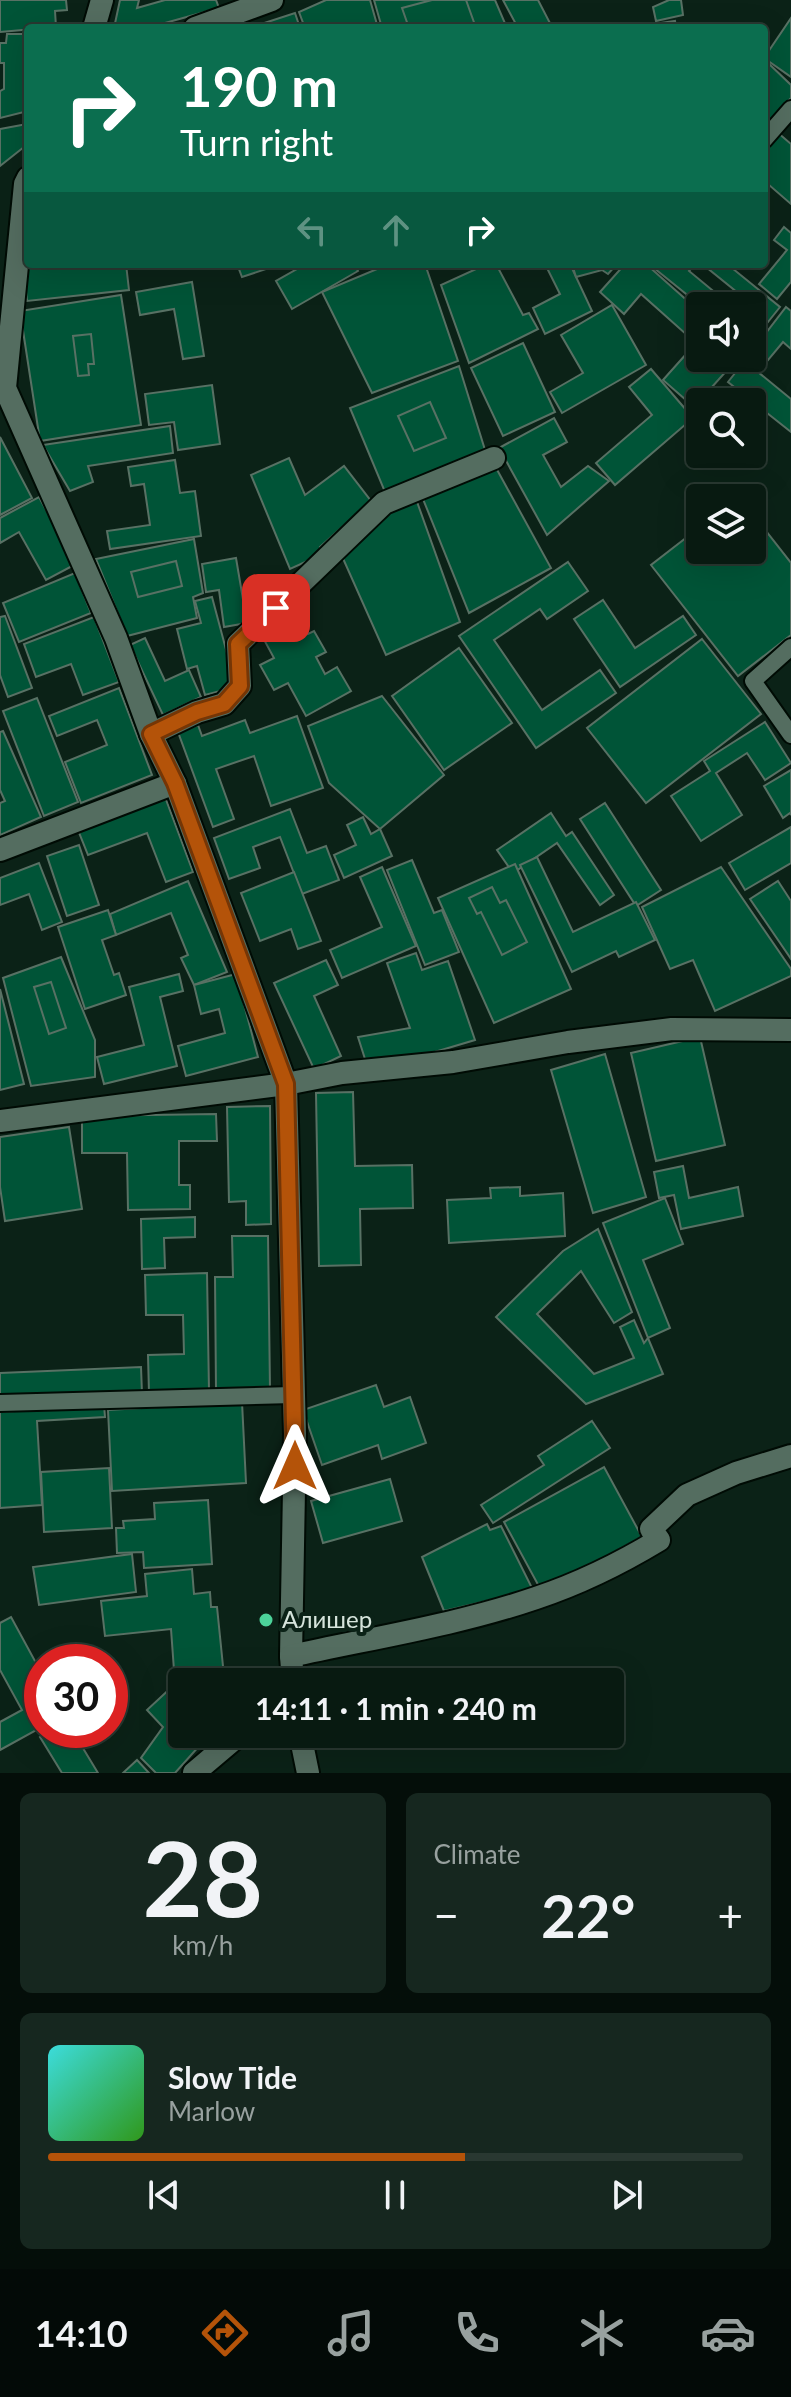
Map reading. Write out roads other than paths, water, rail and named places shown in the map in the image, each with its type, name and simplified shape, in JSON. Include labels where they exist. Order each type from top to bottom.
[{"type":"street","points":[[95,24],[102,0]]},
{"type":"street","points":[[206,24],[272,0]]},
{"type":"street","points":[[24,193],[2,388],[116,638],[151,734],[175,783],[286,1084],[295,1434],[292,1668]]},
{"type":"street","points":[[151,734],[197,712],[224,704],[240,686],[238,644],[384,503],[494,458]]},
{"type":"street","points":[[0,850],[175,783]]},
{"type":"street","points":[[0,1121],[286,1084],[342,1073],[453,1062],[568,1042],[672,1029],[791,1030]]},
{"type":"street","points":[[291,1656],[537,1598],[627,1559],[659,1540],[651,1529],[687,1495],[736,1473],[791,1456]]},
{"type":"street","points":[[194,1773],[223,1748]]},
{"type":"street","points":[[303,1748],[308,1773]]},
{"type":"lane","points":[[768,135],[791,109]]},
{"type":"lane","points":[[791,647],[753,681],[791,735]]},
{"type":"lane","points":[[0,1403],[293,1395]]},
{"type":"place","name":"Алишер","points":[[266,1620]]}]
